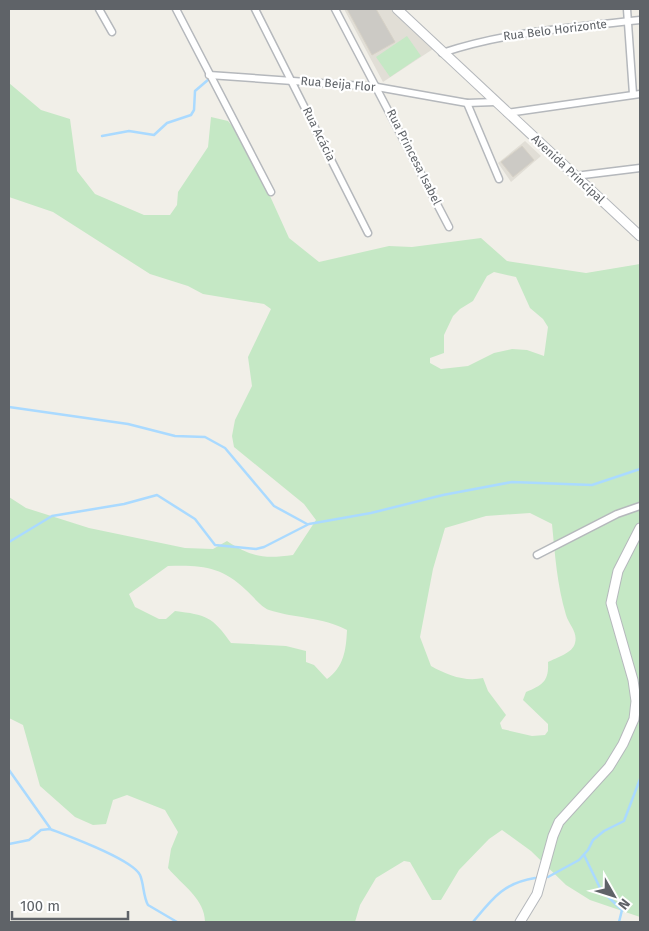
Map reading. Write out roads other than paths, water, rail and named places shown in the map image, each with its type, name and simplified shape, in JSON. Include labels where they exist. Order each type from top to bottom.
[{"type":"street","points":[[99,9],[112,32]]},
{"type":"street","points":[[176,9],[271,192]]},
{"type":"street","name":"Rua Acácia","points":[[255,9],[368,233]]},
{"type":"street","name":"Rua Princesa Isabel","points":[[335,9],[449,226]]},
{"type":"street","name":"Avenida Principal","points":[[397,9],[640,236]]},
{"type":"street","points":[[507,113],[637,94],[627,9]]},
{"type":"street","name":"Rua Belo Horizonte","points":[[442,53],[467,44],[514,34],[551,28],[640,20]]},
{"type":"street","name":"Rua Beija Flor","points":[[209,75],[377,87],[466,103]]},
{"type":"street","points":[[495,102],[466,103],[499,179]]},
{"type":"street","points":[[575,176],[640,168]]},
{"type":"street","points":[[537,555],[617,514],[640,506]]},
{"type":"street","points":[[520,922],[537,894],[553,836],[560,822],[609,767],[623,744],[634,719],[636,701],[633,680],[611,603],[618,571],[640,528]]},
{"type":"waterway","points":[[102,136],[129,131],[154,135],[167,123],[191,115],[194,110],[195,91],[209,79]]},
{"type":"waterway","points":[[9,407],[128,424],[175,436],[205,437],[225,448],[274,506],[307,524]]},
{"type":"waterway","points":[[9,542],[52,516],[124,504],[157,495],[195,519],[215,545],[256,549],[264,547],[309,524],[371,513],[443,495],[512,482],[592,485],[640,469]]},
{"type":"waterway","points":[[9,770],[50,828]]},
{"type":"waterway","points":[[548,877],[579,860],[588,850],[593,840],[604,831],[624,821],[640,779]]},
{"type":"waterway","points":[[9,844],[29,840],[41,830],[50,829],[113,855],[135,869],[140,875],[148,905],[177,922]]},
{"type":"waterway","points":[[584,855],[601,890],[622,910],[619,922]]},
{"type":"waterway","points":[[473,922],[493,899],[506,888],[524,880],[535,878]]}]
